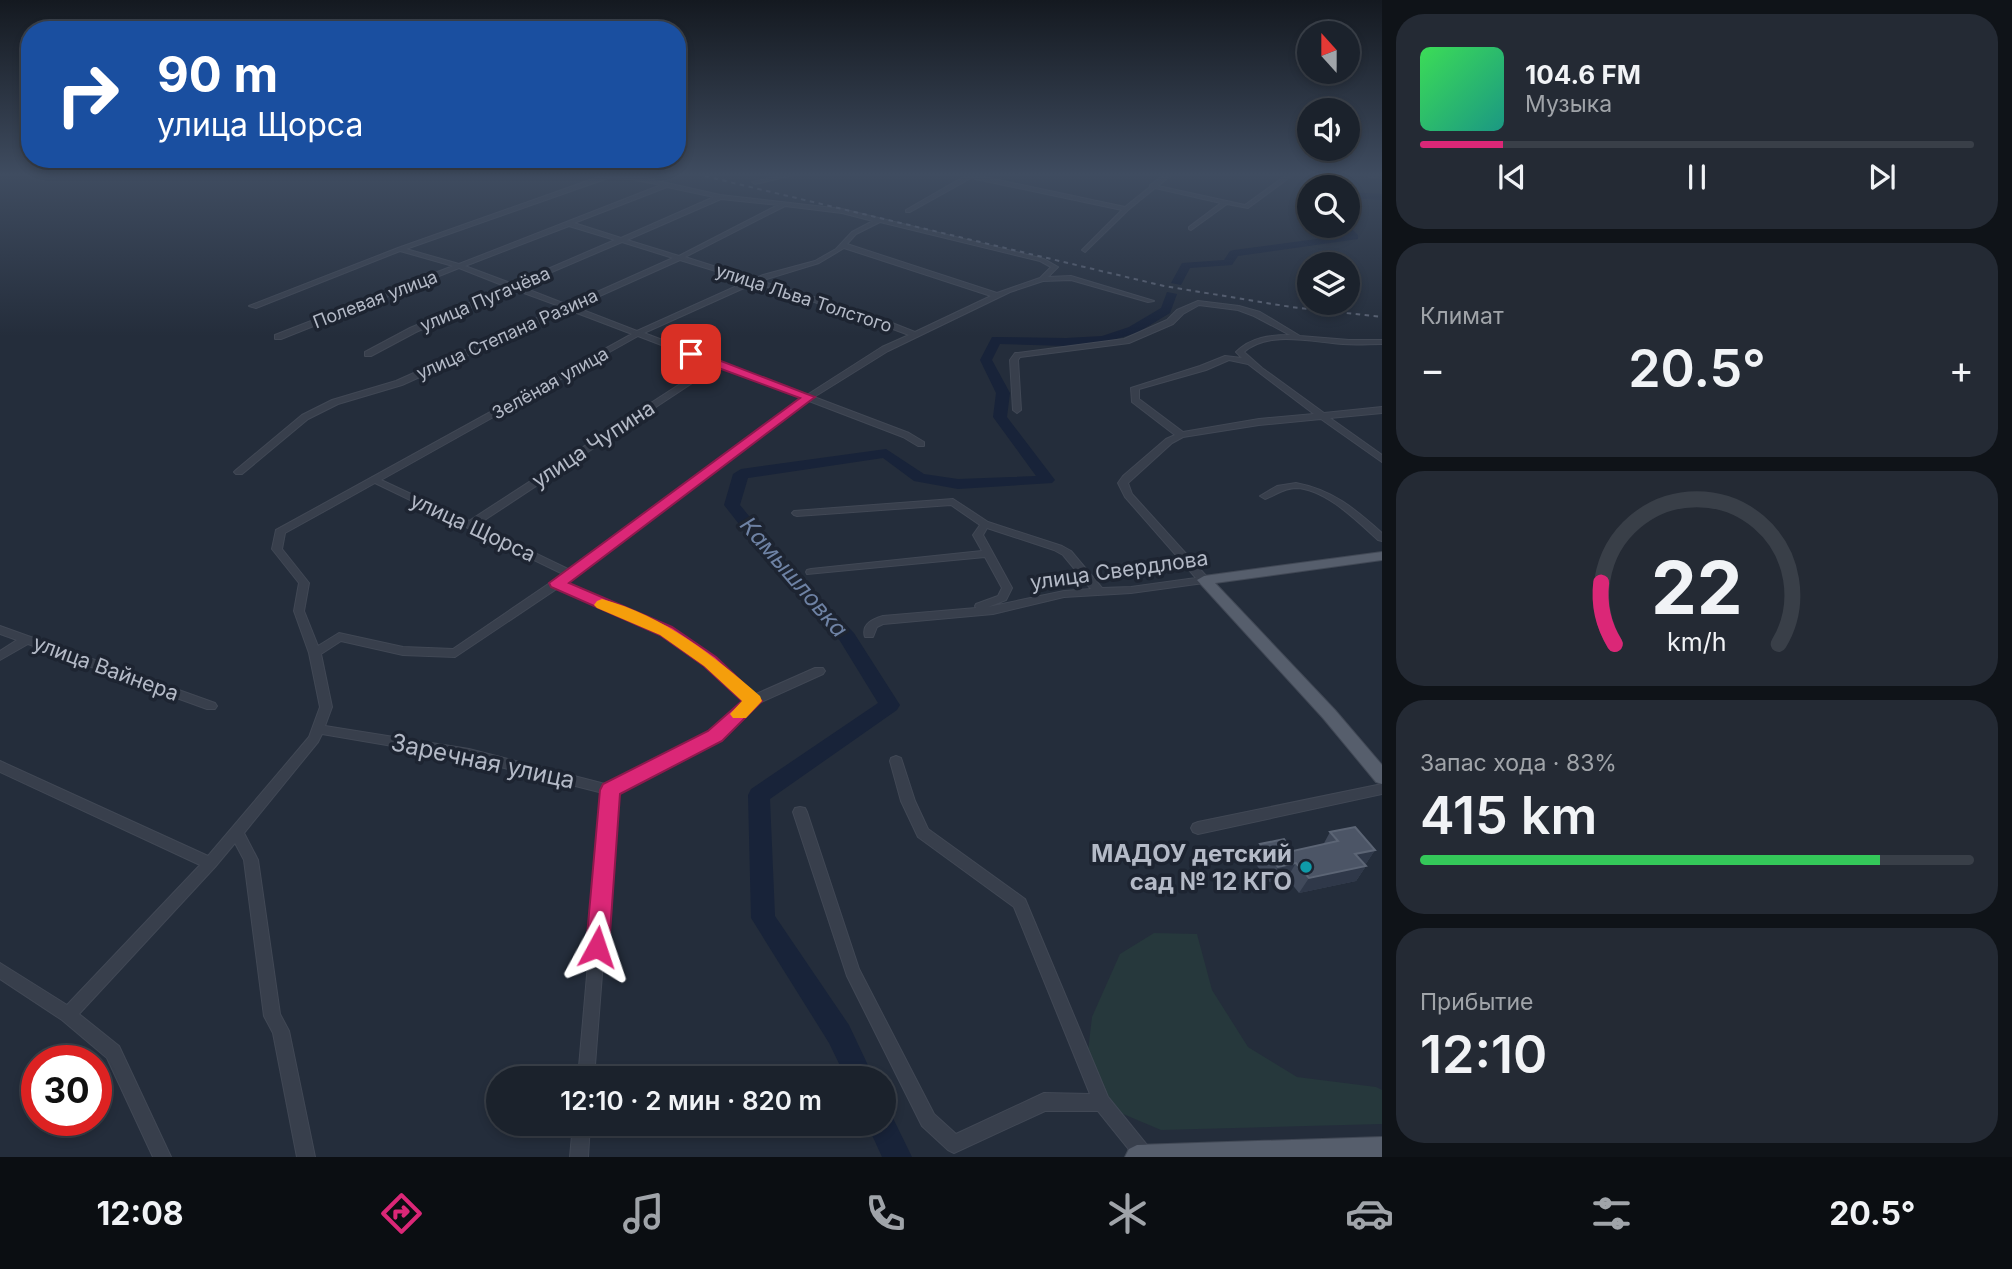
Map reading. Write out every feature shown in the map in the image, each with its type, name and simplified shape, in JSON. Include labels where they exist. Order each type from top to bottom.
[{"type":"main road","name":"улица Свердлова","points":[[1204,580],[1382,556]]},
{"type":"main road","points":[[1204,580],[1329,714],[1382,777]]},
{"type":"main road","points":[[1141,1156],[1382,1149]]},
{"type":"street","name":"Полевая улица","points":[[253,306],[458,228]]},
{"type":"street","name":"Полевая улица","points":[[278,337],[559,228]]},
{"type":"street","name":"улица Льва Толстого","points":[[583,228],[861,314],[917,335]]},
{"type":"street","name":"улица Пугачёва","points":[[368,355],[413,330],[651,228]]},
{"type":"street","name":"улица Степана Разина","points":[[239,472],[305,417],[335,402],[398,383],[568,308],[631,277],[679,258],[737,228]]},
{"type":"street","name":"Зелёная улица","points":[[315,653],[299,611],[304,583],[277,549],[280,531],[639,333],[752,282],[817,262],[864,228]]},
{"type":"street","points":[[912,228],[1042,260],[1055,267],[1042,279]]},
{"type":"street","points":[[1085,250],[1107,228]]},
{"type":"street","points":[[842,245],[998,296]]},
{"type":"street","points":[[400,248],[459,266],[639,333],[906,435],[921,444]]},
{"type":"street","points":[[68,1015],[210,863],[314,739],[326,708],[315,653],[339,638],[403,651],[455,653],[571,574],[809,397],[885,349],[998,296],[1042,279],[1071,278],[1150,301]]},
{"type":"street","points":[[1017,410],[1014,360],[1018,355],[1126,341],[1170,322],[1180,312],[1198,303],[1239,308],[1257,314],[1297,336]]},
{"type":"street","points":[[1382,342],[1346,342],[1297,336],[1262,340],[1245,345],[1240,352],[1382,459]]},
{"type":"street","points":[[1181,435],[1135,400],[1135,388],[1228,358],[1250,362]]},
{"type":"street","name":"улица Чупина","points":[[470,524],[716,364]]},
{"type":"street","points":[[1204,580],[1124,489],[1126,478],[1169,441],[1181,435],[1259,422],[1382,410]]},
{"type":"street","name":"улица Щорса","points":[[375,480],[571,574]]},
{"type":"street","points":[[1265,496],[1279,489],[1316,489],[1345,506],[1382,538]]},
{"type":"street","points":[[797,513],[953,502],[985,524],[1067,553],[1098,591]]},
{"type":"street","points":[[972,611],[1002,598],[1007,588],[986,554],[978,535],[985,524]]},
{"type":"street","points":[[811,572],[986,554]]},
{"type":"street","name":"улица Свердлова","points":[[869,634],[869,629],[876,622],[883,620],[972,611],[1098,591],[1131,590],[1204,580]]},
{"type":"street","points":[[557,583],[666,631],[710,662],[753,701]]},
{"type":"street","name":"улица Вайнера","points":[[0,630],[211,706]]},
{"type":"street","points":[[0,656],[26,640]]},
{"type":"street","points":[[587,1066],[610,790],[715,736],[753,701],[820,671]]},
{"type":"street","name":"Заречная улица","points":[[317,729],[469,754],[610,790]]},
{"type":"street","points":[[896,761],[908,801],[923,833],[1020,903],[1102,1103],[1141,1156]]},
{"type":"street","points":[[0,765],[210,863]]},
{"type":"street","points":[[1198,828],[1382,789]]},
{"type":"street","points":[[800,812],[852,971],[928,1120],[954,1144],[1044,1102],[1102,1103]]},
{"type":"street","points":[[237,832],[251,860],[272,1016],[281,1031],[306,1157]]},
{"type":"street","points":[[0,970],[68,1015],[113,1052],[162,1157]]},
{"type":"street","points":[[579,1157],[581,1136]]},
{"type":"shaded area","points":[[1154,933],[1197,934],[1212,990],[1248,1047],[1297,1077],[1382,1090],[1382,1124],[1161,1130],[1116,1111],[1087,1060],[1092,1017],[1120,954]]},
{"type":"building","points":[[1355,827],[1375,850],[1355,854],[1366,866],[1309,878],[1296,863],[1278,867],[1260,844],[1284,839],[1293,851],[1338,841],[1330,832]]},
{"type":"waterway","name":"Камышловка","points":[[1177,283],[1186,265],[1228,263],[1234,253],[1346,238]]},
{"type":"waterway","name":"Камышловка","points":[[854,1066],[839,1034],[763,918],[759,795],[890,705],[847,637],[788,575],[732,505],[741,474],[886,453],[919,478],[958,484],[1047,480],[1000,417],[1003,393],[986,360],[996,340],[1066,342],[1118,336],[1166,310],[1171,294]]},
{"type":"waterway","name":"Камышловка","points":[[887,1136],[897,1157]]},
{"type":"railway","points":[[922,228],[1164,286],[1291,307],[1382,317]]},
{"type":"slow traffic","points":[[602,605],[666,631],[710,662],[753,701],[739,714]]},
{"type":"place","name":"МАДОУ детский сад № 12 КГО","points":[[1306,867]]},
{"type":"route","points":[[597,947],[610,790],[715,736],[753,701],[710,662],[666,631],[557,583],[809,397],[691,354]]}]
